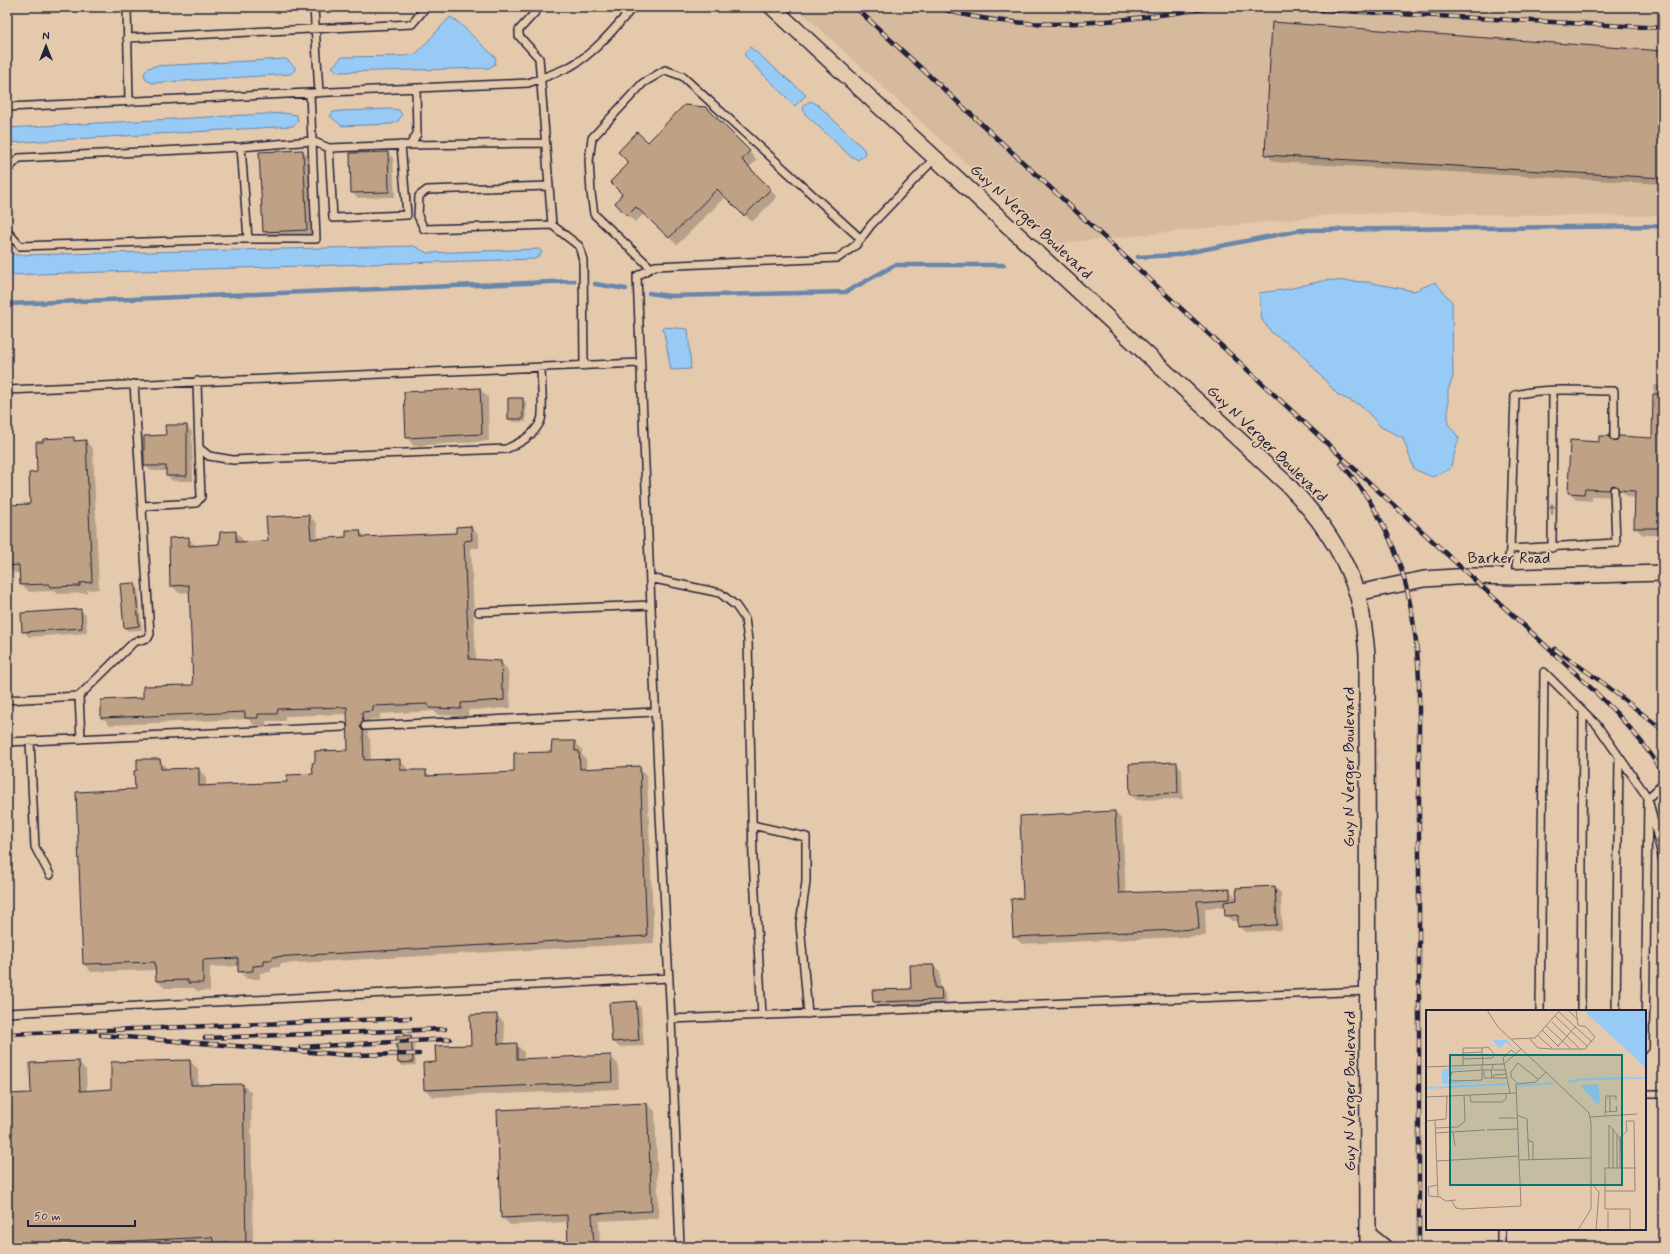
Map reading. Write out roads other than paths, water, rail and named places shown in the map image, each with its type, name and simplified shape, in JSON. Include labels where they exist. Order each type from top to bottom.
[{"type":"street","name":"Guy N Verger Boulevard","points":[[772,7],[1309,506],[1329,534],[1344,562],[1357,593],[1363,619],[1367,654],[1368,1241]]},
{"type":"street","name":"Barker Road","points":[[1357,593],[1424,579],[1470,576],[1506,577],[1663,573]]},
{"type":"street","points":[[1368,1241],[1384,1247]]},
{"type":"lane","points":[[127,7],[129,102]]},
{"type":"lane","points":[[314,7],[319,92]]},
{"type":"lane","points":[[127,38],[315,30],[412,24],[426,7]]},
{"type":"lane","points":[[540,7],[519,30],[519,36],[538,58],[552,225]]},
{"type":"lane","points":[[7,107],[528,83],[571,65],[585,56],[614,29],[633,7]]},
{"type":"lane","points":[[651,268],[594,214],[589,161],[592,138],[643,83],[665,70],[682,76],[860,239]]},
{"type":"lane","points":[[410,145],[417,134],[416,88]]},
{"type":"lane","points":[[7,231],[20,246],[248,239],[316,239],[310,93]]},
{"type":"lane","points":[[7,170],[19,158],[241,147],[312,141],[329,148],[401,145],[545,143]]},
{"type":"lane","points":[[329,148],[333,218],[407,215],[401,145]]},
{"type":"lane","points":[[241,147],[248,239]]},
{"type":"lane","points":[[680,1247],[671,1019],[655,712],[637,276],[654,266],[838,258],[856,245],[871,225],[935,158]]},
{"type":"lane","points":[[549,186],[427,190],[419,196],[418,216],[424,229],[552,225],[579,246],[583,260],[584,366]]},
{"type":"lane","points":[[7,390],[640,363]]},
{"type":"lane","points":[[198,448],[209,456],[233,460],[506,449],[518,444],[532,434],[542,419],[541,367]]},
{"type":"lane","points":[[142,506],[196,504],[201,497],[198,448],[197,381]]},
{"type":"lane","points":[[7,700],[79,696],[134,642],[148,638],[150,634],[134,384]]},
{"type":"lane","points":[[1552,548],[1553,391]]},
{"type":"lane","points":[[1506,577],[1510,549],[1515,395],[1526,392],[1614,391],[1614,436]]},
{"type":"lane","points":[[1510,549],[1552,548],[1616,543],[1614,490]]},
{"type":"lane","points":[[650,578],[720,593],[736,606],[745,619],[748,640],[752,825],[762,1015]]},
{"type":"lane","points":[[479,612],[651,605]]},
{"type":"lane","points":[[1540,1010],[1544,672],[1597,725],[1648,798],[1663,860]]},
{"type":"lane","points":[[79,696],[82,739]]},
{"type":"lane","points":[[365,726],[655,712]]},
{"type":"lane","points":[[1581,1010],[1583,712]]},
{"type":"lane","points":[[7,742],[344,727]]},
{"type":"lane","points":[[30,741],[35,847],[50,875]]},
{"type":"lane","points":[[1616,1010],[1619,757]]},
{"type":"lane","points":[[1645,1010],[1648,798],[1663,784]]},
{"type":"lane","points":[[752,825],[806,837],[806,882],[800,924],[808,1014]]},
{"type":"lane","points":[[7,1013],[669,978]]},
{"type":"lane","points":[[671,1019],[1368,991]]},
{"type":"lane","points":[[1646,1094],[1663,1094]]},
{"type":"lane","points":[[1501,1230],[1502,1247]]},
{"type":"water","points":[[450,17],[457,21],[496,58],[495,64],[489,68],[338,72],[332,67],[342,57],[405,56],[415,54]]},
{"type":"water","points":[[750,47],[806,95],[795,106],[745,56],[745,53]]},
{"type":"water","points":[[286,59],[295,67],[295,70],[290,74],[153,83],[146,80],[144,74],[148,68],[155,66]]},
{"type":"water","points":[[811,101],[818,105],[864,149],[865,155],[858,160],[849,155],[804,113],[803,105]]},
{"type":"water","points":[[399,110],[402,115],[398,121],[392,124],[342,126],[330,116],[333,112],[341,111]]},
{"type":"water","points":[[283,113],[297,115],[298,121],[293,126],[7,143],[7,128]]},
{"type":"water","points":[[414,246],[427,253],[539,249],[542,252],[535,259],[7,275],[7,252],[17,255]]},
{"type":"water","points":[[1326,280],[1367,282],[1414,291],[1435,282],[1452,302],[1453,377],[1448,390],[1448,424],[1459,438],[1450,469],[1432,477],[1414,469],[1403,438],[1381,427],[1362,406],[1338,395],[1297,349],[1273,334],[1262,320],[1259,293],[1288,289]]},
{"type":"water","points":[[663,327],[688,329],[691,369],[671,370]]},
{"type":"waterway","points":[[1138,257],[1176,255],[1301,230],[1663,226]]},
{"type":"waterway","points":[[649,293],[669,296],[846,292],[895,265],[1004,265]]},
{"type":"waterway","points":[[7,304],[574,281]]},
{"type":"waterway","points":[[595,284],[626,289]]},
{"type":"railway","points":[[855,7],[1602,698],[1635,734],[1663,773]]},
{"type":"railway","points":[[936,7],[970,16],[1041,24],[1112,21],[1217,7]]},
{"type":"railway","points":[[1269,7],[1663,28]]},
{"type":"railway","points":[[1341,463],[1360,487],[1376,512],[1400,564],[1413,619],[1417,649],[1419,679],[1419,1247]]},
{"type":"railway","points":[[1555,649],[1603,683],[1663,730]]},
{"type":"railway","points":[[7,1034],[410,1018]]},
{"type":"railway","points":[[205,1038],[445,1029]]},
{"type":"railway","points":[[101,1035],[347,1055],[419,1054]]},
{"type":"railway","points":[[301,1047],[450,1039]]}]
